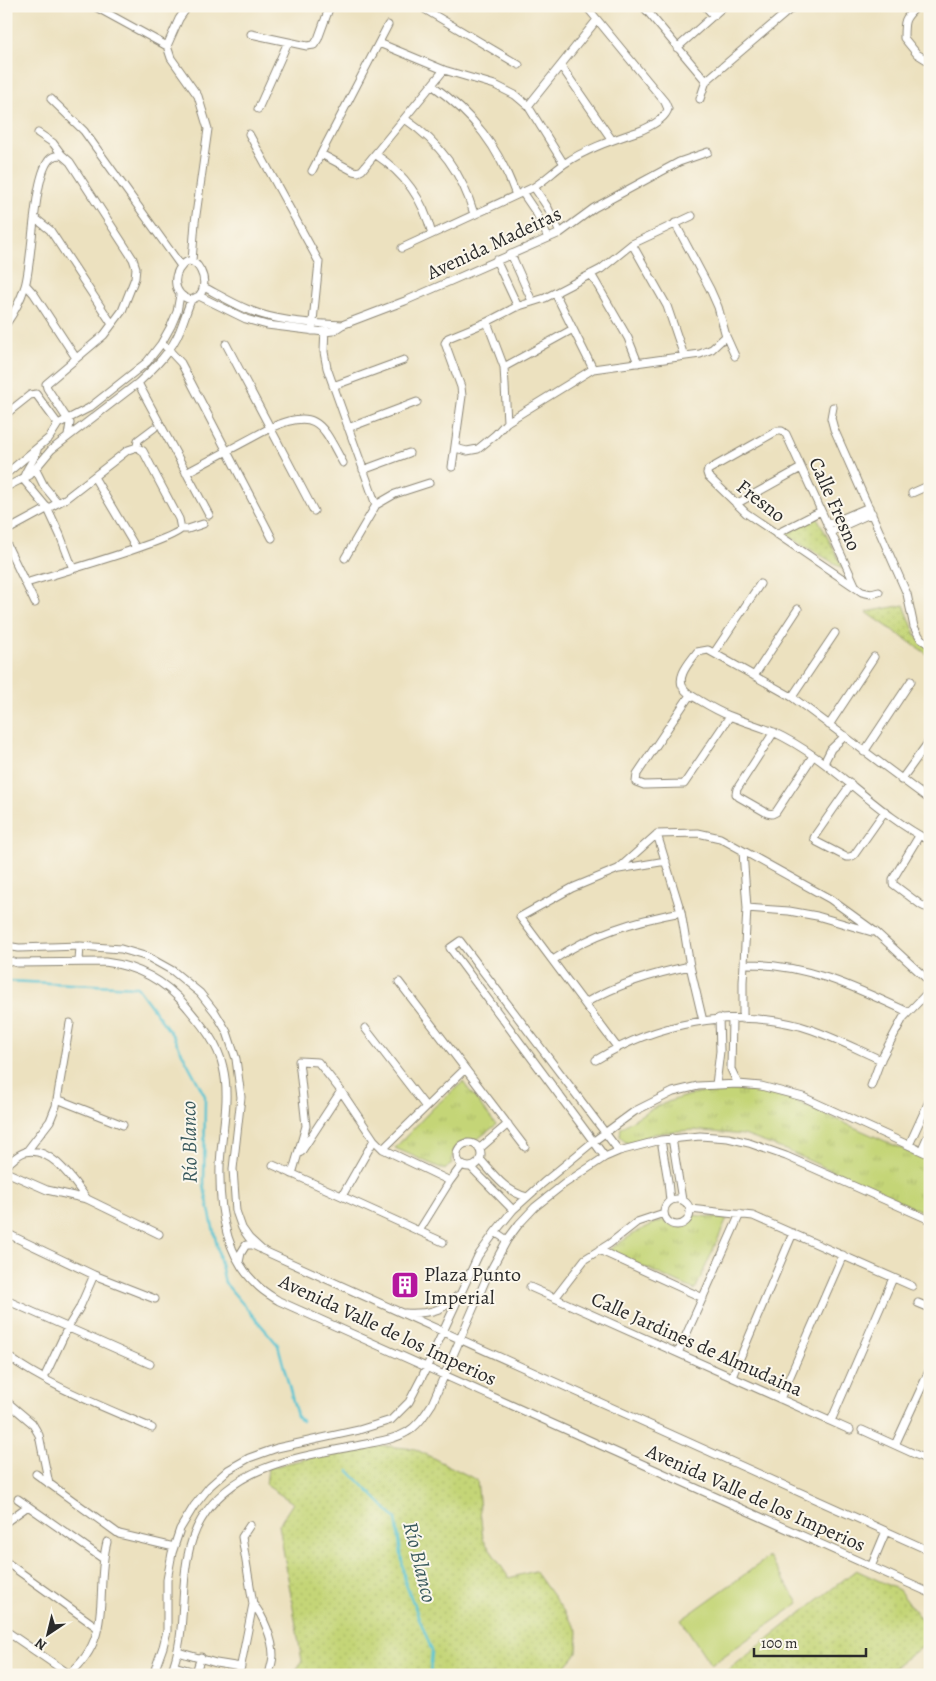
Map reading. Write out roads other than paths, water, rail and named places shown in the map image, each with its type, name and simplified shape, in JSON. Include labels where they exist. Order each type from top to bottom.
[{"type":"street","points":[[94,6],[166,46],[171,58],[198,96],[208,129],[195,222],[192,261]]},
{"type":"street","points":[[166,46],[179,19],[188,6]]},
{"type":"street","points":[[251,34],[307,46],[314,45],[330,6]]},
{"type":"street","points":[[422,6],[519,65]]},
{"type":"street","points":[[402,248],[534,187],[564,164],[612,140],[648,127],[666,115],[668,109],[664,102],[596,21],[586,6]]},
{"type":"street","points":[[643,6],[706,81]]},
{"type":"street","points":[[705,6],[714,16]]},
{"type":"street","points":[[678,48],[724,6]]},
{"type":"street","points":[[776,6],[786,13]]},
{"type":"street","points":[[700,99],[706,81],[794,6]]},
{"type":"street","points":[[916,6],[909,12],[906,18],[904,38],[917,54],[930,62]]},
{"type":"street","points":[[528,106],[596,21]]},
{"type":"street","points":[[312,171],[388,25]]},
{"type":"street","points":[[258,109],[288,42]]},
{"type":"street","points":[[379,43],[444,70],[494,85],[515,95],[528,106],[564,164]]},
{"type":"street","points":[[561,66],[612,140]]},
{"type":"street","points":[[321,154],[358,172],[362,170],[444,70]]},
{"type":"street","points":[[432,85],[463,109],[484,132],[519,193],[537,214],[548,238]]},
{"type":"street","points":[[51,99],[84,131],[181,266]]},
{"type":"street","points":[[405,119],[432,140],[454,167],[466,190],[474,214]]},
{"type":"street","points":[[38,133],[53,143],[70,162],[133,259],[136,268],[132,289],[122,311],[104,335],[47,381],[47,388],[67,418],[70,427],[68,436]]},
{"type":"street","points":[[249,134],[319,262],[312,331]]},
{"type":"street","name":"Avenida Madeiras","points":[[199,296],[246,319],[267,325],[312,331],[342,326],[405,301],[560,233],[594,208],[679,162],[708,152]]},
{"type":"street","points":[[376,154],[398,172],[417,194],[429,220],[432,234]]},
{"type":"street","points":[[6,324],[26,285],[43,174],[52,157],[62,155]]},
{"type":"street","points":[[534,187],[548,208],[560,233]]},
{"type":"street","points":[[452,467],[462,396],[445,343],[448,338],[532,301],[556,293],[591,274],[632,244],[692,216]]},
{"type":"street","points":[[35,218],[50,230],[112,324]]},
{"type":"street","points":[[675,223],[713,295],[726,336],[735,356]]},
{"type":"street","points":[[632,244],[667,306],[684,356]]},
{"type":"street","points":[[511,254],[532,301]]},
{"type":"street","points":[[496,260],[518,307]]},
{"type":"street","points":[[191,300],[180,295],[176,288],[175,279],[181,266],[188,261],[192,261]]},
{"type":"street","points":[[6,487],[36,470],[52,450],[68,436],[138,384],[169,349],[180,332],[191,300],[199,296],[204,287],[203,278],[196,264],[192,261]]},
{"type":"street","points":[[591,274],[628,338],[638,363]]},
{"type":"street","points":[[26,285],[34,294],[76,358]]},
{"type":"street","name":"Avenida Madeiras","points":[[204,287],[250,310],[269,316],[314,323],[325,328]]},
{"type":"street","points":[[556,293],[593,369]]},
{"type":"street","points":[[6,474],[37,449],[52,434],[58,424],[89,408],[147,362],[161,344],[176,312],[180,295]]},
{"type":"street","points":[[246,319],[250,310]]},
{"type":"street","points":[[486,322],[504,368],[507,422]]},
{"type":"street","points":[[325,328],[327,368],[376,505]]},
{"type":"street","points":[[504,368],[573,329]]},
{"type":"street","points":[[455,448],[467,451],[478,449],[507,422],[593,369],[700,354],[712,348],[726,336]]},
{"type":"street","points":[[161,344],[169,349],[181,363],[272,538]]},
{"type":"street","points":[[226,344],[314,511]]},
{"type":"street","points":[[333,386],[404,360]]},
{"type":"street","points":[[138,384],[209,515]]},
{"type":"street","points":[[6,413],[32,394],[36,394],[58,424]]},
{"type":"street","points":[[46,408],[56,400]]},
{"type":"street","points":[[348,428],[417,402]]},
{"type":"street","points":[[833,407],[831,418],[834,429],[907,594],[914,627],[921,639],[930,645]]},
{"type":"street","points":[[186,473],[284,421],[296,419],[310,419],[324,428],[343,463]]},
{"type":"street","points":[[137,447],[138,440],[154,428]]},
{"type":"street","name":"Fresno","points":[[786,434],[782,431],[777,431],[708,470],[708,476],[746,513],[776,534],[856,588],[868,594],[879,592]]},
{"type":"street","name":"Calle Fresno","points":[[786,434],[856,588]]},
{"type":"street","points":[[6,531],[58,504],[128,450],[137,447]]},
{"type":"street","points":[[137,447],[143,451],[148,460],[179,519],[181,529]]},
{"type":"street","points":[[23,479],[26,470],[34,460],[37,449]]},
{"type":"street","points":[[363,470],[409,453]]},
{"type":"street","points":[[736,504],[801,468]]},
{"type":"street","points":[[36,470],[44,486],[58,504]]},
{"type":"street","points":[[94,477],[136,548]]},
{"type":"street","points":[[23,479],[48,509],[73,569]]},
{"type":"street","points":[[345,558],[376,505],[395,494],[429,483]]},
{"type":"street","points":[[912,493],[930,485]]},
{"type":"street","points":[[35,492],[44,486]]},
{"type":"street","points":[[829,529],[871,510]]},
{"type":"street","points":[[776,534],[821,511]]},
{"type":"street","points":[[26,583],[136,548],[176,534],[181,529],[188,529],[203,524]]},
{"type":"street","points":[[6,543],[35,603]]},
{"type":"street","points":[[714,653],[760,584]]},
{"type":"street","points":[[754,676],[798,609]]},
{"type":"street","points":[[792,697],[835,633]]},
{"type":"street","points":[[930,800],[792,697],[714,653],[708,650],[697,652],[682,675],[681,681],[684,689],[690,695],[730,716],[774,732],[824,763],[885,811],[919,836],[930,841]]},
{"type":"street","points":[[829,725],[874,657]]},
{"type":"street","points":[[864,752],[911,681]]},
{"type":"street","points":[[690,695],[637,774],[636,782],[644,785],[684,784],[730,716]]},
{"type":"street","points":[[774,732],[737,789],[736,794],[753,805],[767,813],[772,814],[776,812],[813,756]]},
{"type":"street","points":[[824,763],[831,750],[845,736]]},
{"type":"street","points":[[901,780],[930,740]]},
{"type":"street","points":[[851,784],[816,834],[814,838],[817,842],[846,857],[850,857],[854,855],[885,811]]},
{"type":"street","points":[[618,869],[658,834],[698,833],[720,838],[830,899],[877,933],[930,982]]},
{"type":"street","points":[[658,834],[681,912],[690,966],[704,1021]]},
{"type":"street","points":[[919,836],[893,879],[893,884],[921,905],[925,907],[930,905]]},
{"type":"street","points":[[743,852],[747,908],[743,1019]]},
{"type":"street","points":[[618,1047],[520,916],[572,888],[618,869],[666,861]]},
{"type":"street","points":[[747,908],[789,911],[817,916],[877,933]]},
{"type":"street","points":[[553,960],[575,946],[616,929],[649,918],[681,912]]},
{"type":"street","points":[[605,1157],[518,1037],[450,948],[460,941],[619,1151]]},
{"type":"street","name":"Avenida Valle de los Imperios","points":[[6,946],[18,948],[80,946],[122,949],[148,957],[173,971],[200,993],[215,1012],[227,1032],[236,1059],[241,1097],[233,1169],[236,1211],[242,1228],[249,1238],[262,1250],[930,1551]]},
{"type":"street","points":[[80,946],[80,961]]},
{"type":"street","name":"Avenida Valle de los Imperios","points":[[6,960],[17,963],[80,961],[118,964],[140,970],[162,984],[181,1000],[213,1040],[223,1064],[226,1078],[227,1099],[220,1165],[221,1199],[227,1232],[238,1262],[254,1283],[279,1301],[930,1593]]},
{"type":"street","points":[[744,964],[766,964],[816,973],[844,983],[908,1012]]},
{"type":"street","points":[[585,1004],[627,982],[690,966]]},
{"type":"street","points":[[399,982],[525,1146]]},
{"type":"street","points":[[871,1086],[892,1036],[908,1012],[930,990]]},
{"type":"street","points":[[596,1060],[618,1047],[649,1034],[719,1018],[774,1021],[800,1026],[823,1034],[881,1060]]},
{"type":"street","points":[[716,1085],[720,1051],[719,1018]]},
{"type":"street","points":[[732,1019],[732,1069],[738,1084]]},
{"type":"street","points":[[6,1165],[19,1154],[27,1151],[50,1121],[58,1099],[70,1024]]},
{"type":"street","points":[[365,1028],[426,1107]]},
{"type":"street","points":[[518,1037],[529,1030]]},
{"type":"street","points":[[292,1174],[306,1126],[299,1061],[318,1062],[374,1140],[383,1149],[450,1181]]},
{"type":"street","points":[[383,1149],[465,1069]]},
{"type":"street","points":[[226,1078],[240,1078]]},
{"type":"street","points":[[153,1675],[163,1648],[166,1631],[167,1580],[174,1547],[180,1529],[194,1506],[210,1486],[228,1470],[249,1458],[277,1448],[359,1430],[390,1420],[409,1402],[478,1256],[495,1232],[513,1210],[527,1197],[594,1141],[635,1111],[673,1092],[698,1086],[738,1084],[761,1086],[803,1097],[930,1155]]},
{"type":"street","points":[[296,1159],[341,1092]]},
{"type":"street","points":[[58,1099],[123,1125]]},
{"type":"street","points":[[909,1145],[930,1099]]},
{"type":"street","points":[[583,1127],[594,1117]]},
{"type":"street","points":[[479,1149],[508,1124]]},
{"type":"street","points":[[921,1151],[930,1131]]},
{"type":"street","points":[[170,1675],[178,1652],[183,1618],[183,1580],[186,1559],[201,1521],[214,1503],[230,1487],[250,1474],[281,1462],[315,1453],[386,1440],[407,1432],[422,1419],[432,1404],[486,1279],[507,1240],[536,1207],[564,1184],[605,1157],[619,1151],[672,1138],[700,1136],[728,1138],[786,1156],[930,1220]]},
{"type":"street","points":[[672,1138],[682,1200]]},
{"type":"street","points":[[342,1196],[374,1140]]},
{"type":"street","points":[[661,1140],[670,1201]]},
{"type":"street","points":[[479,1149],[470,1143],[461,1147],[457,1156],[462,1165],[471,1167],[513,1210]]},
{"type":"street","points":[[479,1149],[480,1160],[504,1186],[515,1193],[527,1197]]},
{"type":"street","points":[[27,1151],[56,1161],[87,1199]]},
{"type":"street","points":[[471,1167],[480,1160]]},
{"type":"street","points":[[665,1163],[676,1162]]},
{"type":"street","points":[[272,1165],[442,1242]]},
{"type":"street","points":[[419,1231],[462,1165]]},
{"type":"street","points":[[6,1172],[47,1190],[87,1199],[159,1234]]},
{"type":"street","points":[[497,1193],[504,1186]]},
{"type":"street","points":[[682,1200],[690,1209],[690,1216],[686,1222],[679,1225],[672,1224],[667,1220],[664,1213],[665,1206],[670,1201],[682,1200]]},
{"type":"street","points":[[690,1209],[753,1216],[912,1286]]},
{"type":"street","points":[[555,1298],[585,1259],[637,1222],[664,1213]]},
{"type":"street","points":[[678,1353],[740,1214]]},
{"type":"street","points":[[495,1232],[507,1240]]},
{"type":"street","points":[[6,1233],[94,1275],[155,1299]]},
{"type":"street","points":[[732,1377],[793,1233]]},
{"type":"street","points":[[238,1262],[246,1246],[252,1245],[262,1250]]},
{"type":"street","points":[[599,1250],[703,1298]]},
{"type":"street","points":[[780,1399],[843,1256]]},
{"type":"street","points":[[44,1378],[94,1275]]},
{"type":"street","points":[[831,1422],[893,1278]]},
{"type":"street","name":"Calle Jardines de Almudaina","points":[[530,1287],[850,1430]]},
{"type":"street","points":[[402,1313],[421,1314],[437,1310],[453,1301],[463,1288]]},
{"type":"street","points":[[6,1300],[150,1364]]},
{"type":"street","points":[[918,1303],[930,1308]]},
{"type":"street","points":[[6,1355],[24,1368],[152,1428]]},
{"type":"street","points":[[895,1445],[930,1369]]},
{"type":"street","points":[[6,1401],[32,1423],[39,1435],[49,1484]]},
{"type":"street","points":[[862,1430],[930,1461]]},
{"type":"street","points":[[333,1436],[337,1449]]},
{"type":"street","points":[[36,1474],[119,1534],[174,1547]]},
{"type":"street","points":[[18,1499],[102,1558]]},
{"type":"street","points":[[6,1522],[28,1506]]},
{"type":"street","points":[[239,1675],[253,1604],[242,1538],[250,1525]]},
{"type":"street","points":[[871,1567],[886,1531]]},
{"type":"street","points":[[6,1631],[69,1675],[89,1653],[98,1628],[101,1612],[102,1558],[107,1542]]},
{"type":"street","points":[[6,1562],[98,1628]]},
{"type":"street","points":[[253,1604],[266,1625],[273,1655],[269,1675]]},
{"type":"street","points":[[178,1652],[201,1657],[216,1663],[241,1667]]},
{"type":"street","points":[[196,1672],[201,1657]]},
{"type":"street","points":[[174,1666],[205,1675]]},
{"type":"waterway","name":"Río Blanco","points":[[6,981],[137,987],[173,1036],[205,1096],[204,1186],[225,1283],[278,1345],[297,1416],[302,1421]]},
{"type":"waterway","name":"Río Blanco","points":[[349,1471],[396,1519],[405,1582],[432,1651],[430,1675]]},
{"type":"place","name":"Plaza Punto Imperial","points":[[405,1285]]}]
